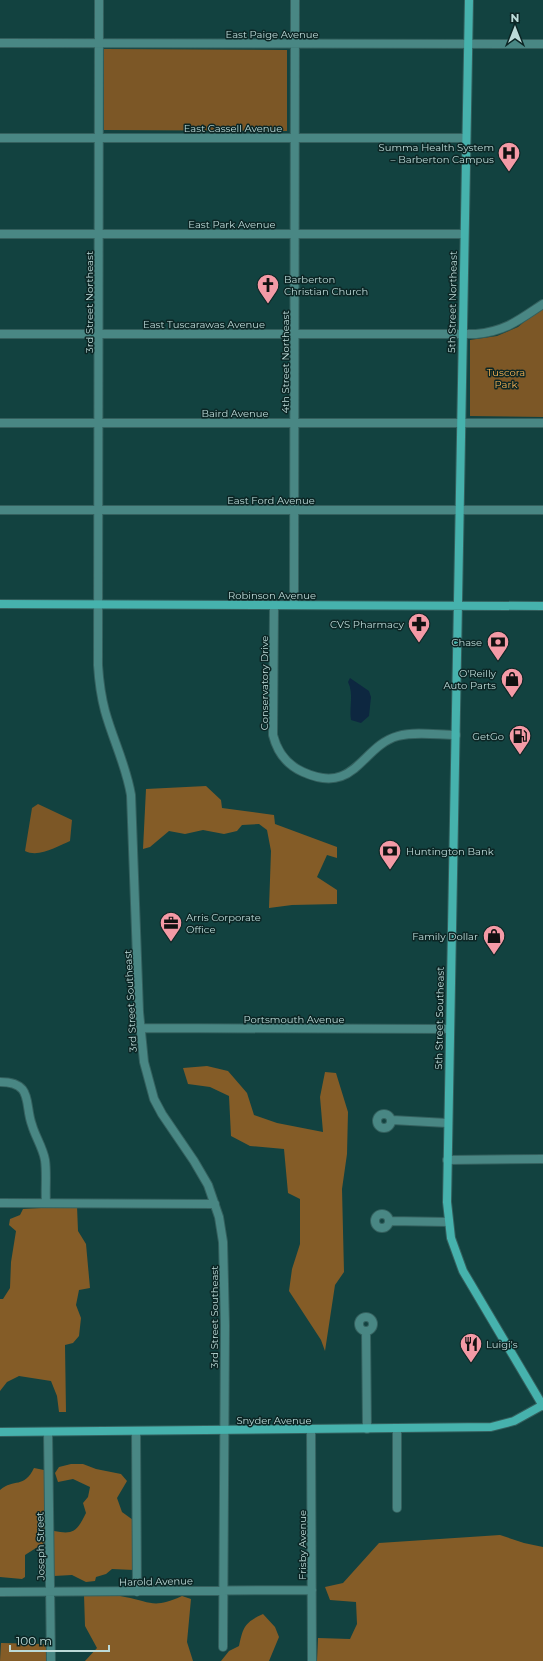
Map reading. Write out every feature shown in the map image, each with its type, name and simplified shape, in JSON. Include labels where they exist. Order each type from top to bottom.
[{"type":"main road","name":"5th Street Northeast","points":[[458,605],[465,138],[469,0]]},
{"type":"main road","name":"Robinson Avenue","points":[[0,604],[543,606]]},
{"type":"main road","name":"5th Street Southeast","points":[[458,605],[447,1123],[448,1222],[454,1249],[463,1271],[543,1406]]},
{"type":"main road","name":"Snyder Avenue","points":[[0,1432],[491,1427],[514,1420],[543,1406]]},
{"type":"street","name":"3rd Street Northeast","points":[[98,604],[99,0]]},
{"type":"street","name":"4th Street Northeast","points":[[294,605],[296,510],[294,423],[296,138],[295,0]]},
{"type":"street","name":"East Paige Avenue","points":[[0,43],[543,44]]},
{"type":"street","name":"East Cassell Avenue","points":[[0,138],[465,138]]},
{"type":"street","name":"East Park Avenue","points":[[0,234],[464,234]]},
{"type":"street","name":"East Tuscarawas Avenue","points":[[0,334],[476,334],[502,329],[514,324],[543,304]]},
{"type":"street","name":"Baird Avenue","points":[[0,423],[543,423]]},
{"type":"street","name":"East Ford Avenue","points":[[0,510],[543,510]]},
{"type":"street","name":"3rd Street Southeast","points":[[98,604],[98,665],[100,692],[105,712],[125,767],[131,795],[140,1028],[144,1062],[154,1099],[166,1122],[200,1171],[215,1204],[222,1230],[223,1647]]},
{"type":"street","name":"Conservatory Drive","points":[[274,605],[273,735],[276,746],[291,765],[312,776],[332,778],[352,771],[380,745],[398,736],[456,735]]},
{"type":"street","name":"Portsmouth Avenue","points":[[140,1028],[449,1029]]},
{"type":"street","points":[[0,1082],[11,1082],[18,1086],[28,1098],[31,1123],[45,1159],[46,1203]]},
{"type":"street","points":[[392,1120],[447,1123]]},
{"type":"street","points":[[447,1160],[543,1159]]},
{"type":"street","points":[[0,1203],[215,1204]]},
{"type":"street","points":[[390,1221],[448,1222]]},
{"type":"street","points":[[366,1331],[367,1429]]},
{"type":"street","points":[[397,1429],[397,1508]]},
{"type":"street","name":"Frisby Avenue","points":[[311,1430],[312,1661]]},
{"type":"street","points":[[136,1431],[137,1592]]},
{"type":"street","name":"Joseph Street","points":[[48,1432],[51,1661]]},
{"type":"street","name":"Harold Avenue","points":[[0,1592],[312,1590]]},
{"type":"green space","points":[[104,49],[287,50],[287,131],[104,130]]},
{"type":"green space","name":"Tuscora Park","points":[[543,306],[543,417],[470,416],[470,340],[497,336],[518,327]]},
{"type":"green space","points":[[38,804],[72,820],[70,841],[42,852],[30,853],[25,851],[32,808]]},
{"type":"shaded area","points":[[206,786],[221,800],[222,808],[274,815],[275,824],[337,847],[337,858],[327,855],[317,877],[337,890],[337,904],[292,905],[269,908],[271,851],[267,830],[259,824],[242,825],[237,831],[224,834],[203,830],[185,834],[169,831],[150,847],[143,849],[146,789]]},
{"type":"shaded area","points":[[207,1066],[228,1071],[247,1093],[254,1115],[277,1123],[323,1132],[320,1097],[325,1072],[336,1073],[348,1112],[347,1154],[342,1189],[344,1272],[335,1285],[325,1351],[321,1340],[289,1291],[292,1269],[300,1244],[300,1199],[288,1193],[284,1149],[250,1146],[231,1136],[229,1096],[210,1087],[188,1084],[183,1068]]},
{"type":"shaded area","points":[[77,1206],[78,1231],[86,1244],[90,1288],[79,1290],[76,1305],[81,1318],[79,1336],[73,1343],[65,1345],[66,1412],[59,1412],[57,1396],[51,1381],[19,1376],[7,1382],[0,1391],[0,1299],[3,1299],[10,1288],[11,1262],[16,1231],[9,1225],[10,1219],[20,1215],[23,1209]]},
{"type":"shaded area","points":[[71,1464],[83,1464],[96,1469],[121,1474],[127,1481],[117,1498],[122,1512],[133,1520],[134,1570],[112,1569],[106,1574],[96,1577],[95,1581],[86,1582],[72,1575],[54,1576],[54,1531],[71,1532],[77,1528],[86,1513],[83,1503],[88,1497],[90,1487],[73,1479],[58,1482],[55,1473],[59,1467]]},
{"type":"shaded area","points":[[34,1468],[44,1470],[47,1480],[44,1493],[47,1505],[47,1541],[25,1555],[25,1577],[22,1579],[0,1577],[0,1490],[10,1484],[23,1481]]},
{"type":"shaded area","points":[[500,1535],[524,1543],[543,1547],[543,1661],[317,1661],[318,1638],[350,1639],[357,1624],[356,1602],[330,1600],[325,1587],[343,1583],[379,1543]]},
{"type":"shaded area","points":[[84,1595],[115,1595],[153,1603],[165,1602],[182,1596],[191,1599],[187,1642],[193,1661],[85,1661],[97,1648],[85,1626]]},
{"type":"shaded area","points":[[263,1614],[275,1627],[279,1637],[269,1661],[221,1661],[229,1651],[239,1646],[246,1626],[252,1620]]},
{"type":"shaded area","points":[[1,1643],[45,1644],[49,1661],[0,1661]]},
{"type":"water","points":[[350,678],[369,691],[371,697],[369,716],[361,723],[351,720],[351,691],[348,682]]},
{"type":"place","name":"Summa Health System – Barberton Campus","points":[[509,172]]},
{"type":"place","name":"Barberton Christian Church","points":[[268,304]]},
{"type":"place","name":"CVS Pharmacy","points":[[419,644]]},
{"type":"place","name":"Chase","points":[[498,662]]},
{"type":"place","name":"O'Reilly Auto Parts","points":[[512,698]]},
{"type":"place","name":"GetGo","points":[[520,756]]},
{"type":"place","name":"Huntington Bank","points":[[390,870]]},
{"type":"place","name":"Arris Corporate Office","points":[[171,942]]},
{"type":"place","name":"Family Dollar","points":[[494,956]]},
{"type":"place","name":"Luigi's","points":[[471,1364]]}]
